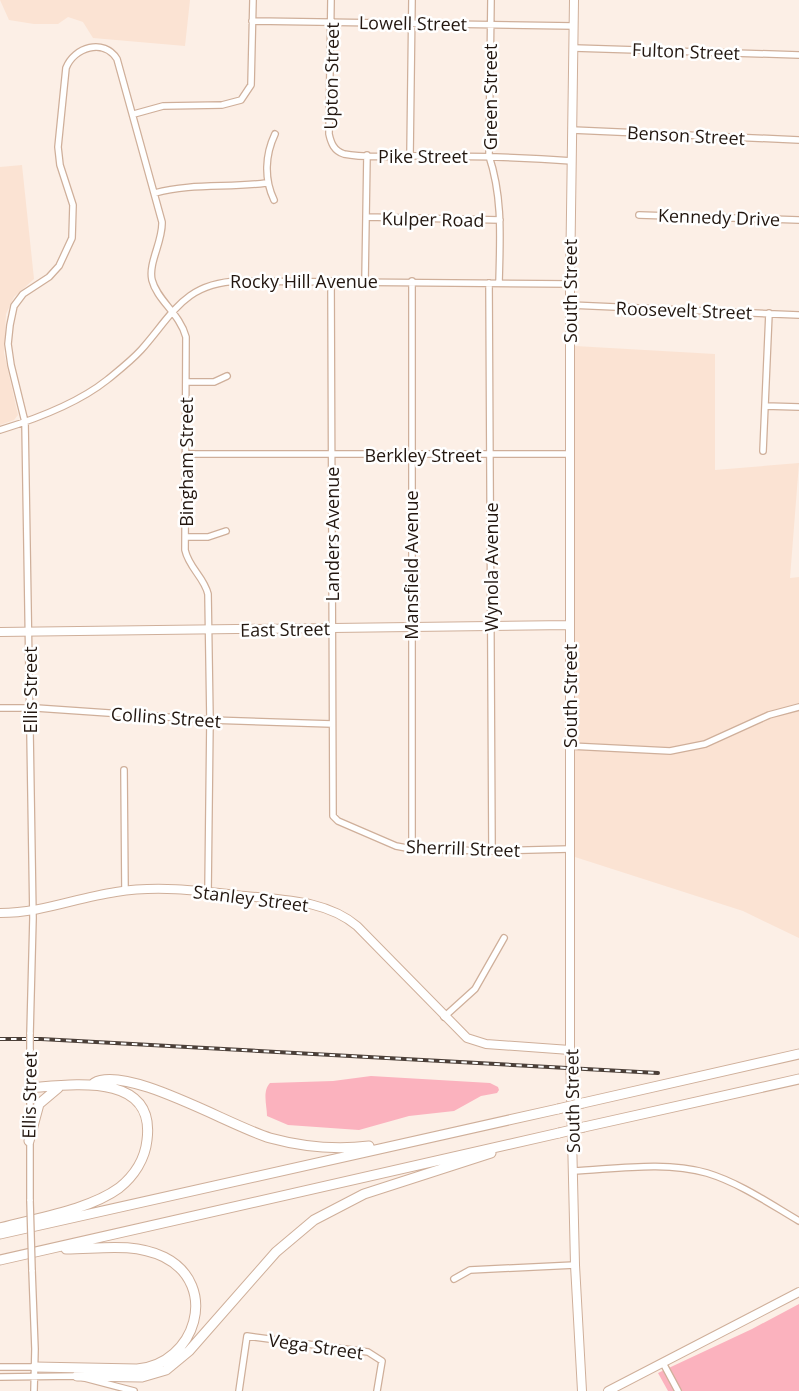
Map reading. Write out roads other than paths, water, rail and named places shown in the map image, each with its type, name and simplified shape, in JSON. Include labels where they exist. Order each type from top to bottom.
[{"type":"highway","points":[[0,1234],[799,1054]]},
{"type":"highway","points":[[0,1260],[799,1079]]},
{"type":"highway","points":[[29,1088],[94,1084],[107,1080],[141,1084],[247,1130],[288,1142],[338,1148],[396,1145]]},
{"type":"highway","points":[[0,1228],[104,1196],[123,1185],[138,1166],[148,1137],[144,1113],[135,1101],[124,1092],[94,1084]]},
{"type":"highway","points":[[29,1142],[39,1104],[49,1093],[63,1086]]},
{"type":"highway","points":[[77,1376],[142,1377],[166,1370],[189,1352],[276,1252],[314,1220],[364,1194],[498,1151],[518,1142]]},
{"type":"highway","points":[[35,1371],[137,1369],[156,1366],[171,1358],[183,1346],[191,1332],[195,1315],[194,1297],[189,1282],[178,1267],[161,1256],[139,1249],[119,1247],[48,1249]]},
{"type":"main road","name":"South Street","points":[[574,0],[569,454],[570,1050],[575,1265],[582,1391]]},
{"type":"main road","name":"East Street","points":[[0,632],[570,625]]},
{"type":"main road","name":"Stanley Street","points":[[0,913],[33,912],[92,896],[166,888],[306,903],[346,918],[362,932],[462,1035],[479,1043],[570,1050]]},
{"type":"main road","points":[[608,1391],[799,1292]]},
{"type":"street","points":[[134,114],[163,106],[222,105],[241,100],[251,85],[253,0]]},
{"type":"street","name":"Upton Street","points":[[331,0],[329,134],[335,150]]},
{"type":"street","points":[[410,156],[412,0]]},
{"type":"street","name":"Green Street","points":[[491,0],[489,156],[497,179],[500,220],[499,283]]},
{"type":"street","name":"Lowell Street","points":[[252,21],[574,26]]},
{"type":"street","name":"Ellis Street","points":[[34,1391],[29,1142],[33,912],[25,422],[11,365],[8,344],[14,306],[23,294],[49,277],[59,266],[72,238],[73,205],[60,165],[58,147],[66,68],[76,52],[87,48],[106,48]]},
{"type":"street","name":"Bingham Street","points":[[106,48],[117,59],[155,193],[162,231],[151,272],[152,280],[155,288],[183,325],[186,337],[185,537],[187,560],[206,585],[208,594],[210,720],[208,892]]},
{"type":"street","name":"Fulton Street","points":[[574,48],[799,55]]},
{"type":"street","name":"Benson Street","points":[[572,130],[799,140]]},
{"type":"street","points":[[274,200],[266,183],[269,146],[275,134]]},
{"type":"street","name":"Pike Street","points":[[335,150],[344,154],[489,156],[572,161]]},
{"type":"street","points":[[365,281],[367,155]]},
{"type":"street","points":[[155,193],[176,187],[241,186],[266,183]]},
{"type":"street","name":"Kennedy Drive","points":[[639,215],[799,220]]},
{"type":"street","name":"Kulper Road","points":[[366,217],[500,220]]},
{"type":"street","name":"Rocky Hill Avenue","points":[[0,430],[66,405],[106,382],[140,351],[172,310],[195,291],[224,281],[412,281],[570,284]]},
{"type":"street","name":"Landers Avenue","points":[[331,281],[333,816]]},
{"type":"street","name":"Mansfield Avenue","points":[[412,281],[412,849]]},
{"type":"street","name":"Wynola Avenue","points":[[490,283],[492,851]]},
{"type":"street","name":"Roosevelt Street","points":[[570,305],[799,315]]},
{"type":"street","points":[[763,451],[769,314]]},
{"type":"street","points":[[186,382],[214,382],[227,376]]},
{"type":"street","points":[[765,406],[799,407]]},
{"type":"street","name":"Berkley Street","points":[[186,454],[569,454]]},
{"type":"street","points":[[185,537],[208,537],[226,531]]},
{"type":"street","points":[[570,746],[670,751],[705,744],[768,716],[799,706]]},
{"type":"street","name":"Collins Street","points":[[0,708],[30,708],[210,720],[332,724]]},
{"type":"street","points":[[124,770],[125,891]]},
{"type":"street","name":"Sherrill Street","points":[[333,816],[338,821],[396,846],[412,849],[492,851],[570,849]]},
{"type":"street","points":[[444,1017],[475,989],[504,938]]},
{"type":"street","points":[[573,1171],[668,1168],[696,1170],[737,1186],[799,1221]]},
{"type":"street","points":[[454,1279],[470,1270],[575,1265]]},
{"type":"street","name":"Vega Street","points":[[239,1391],[247,1336],[368,1352],[382,1361],[377,1391]]},
{"type":"street","points":[[663,1363],[678,1391]]},
{"type":"street","points":[[0,1367],[77,1376],[134,1391]]},
{"type":"street","points":[[0,1377],[35,1371]]},
{"type":"railway","points":[[0,1039],[41,1039],[658,1073]]}]
